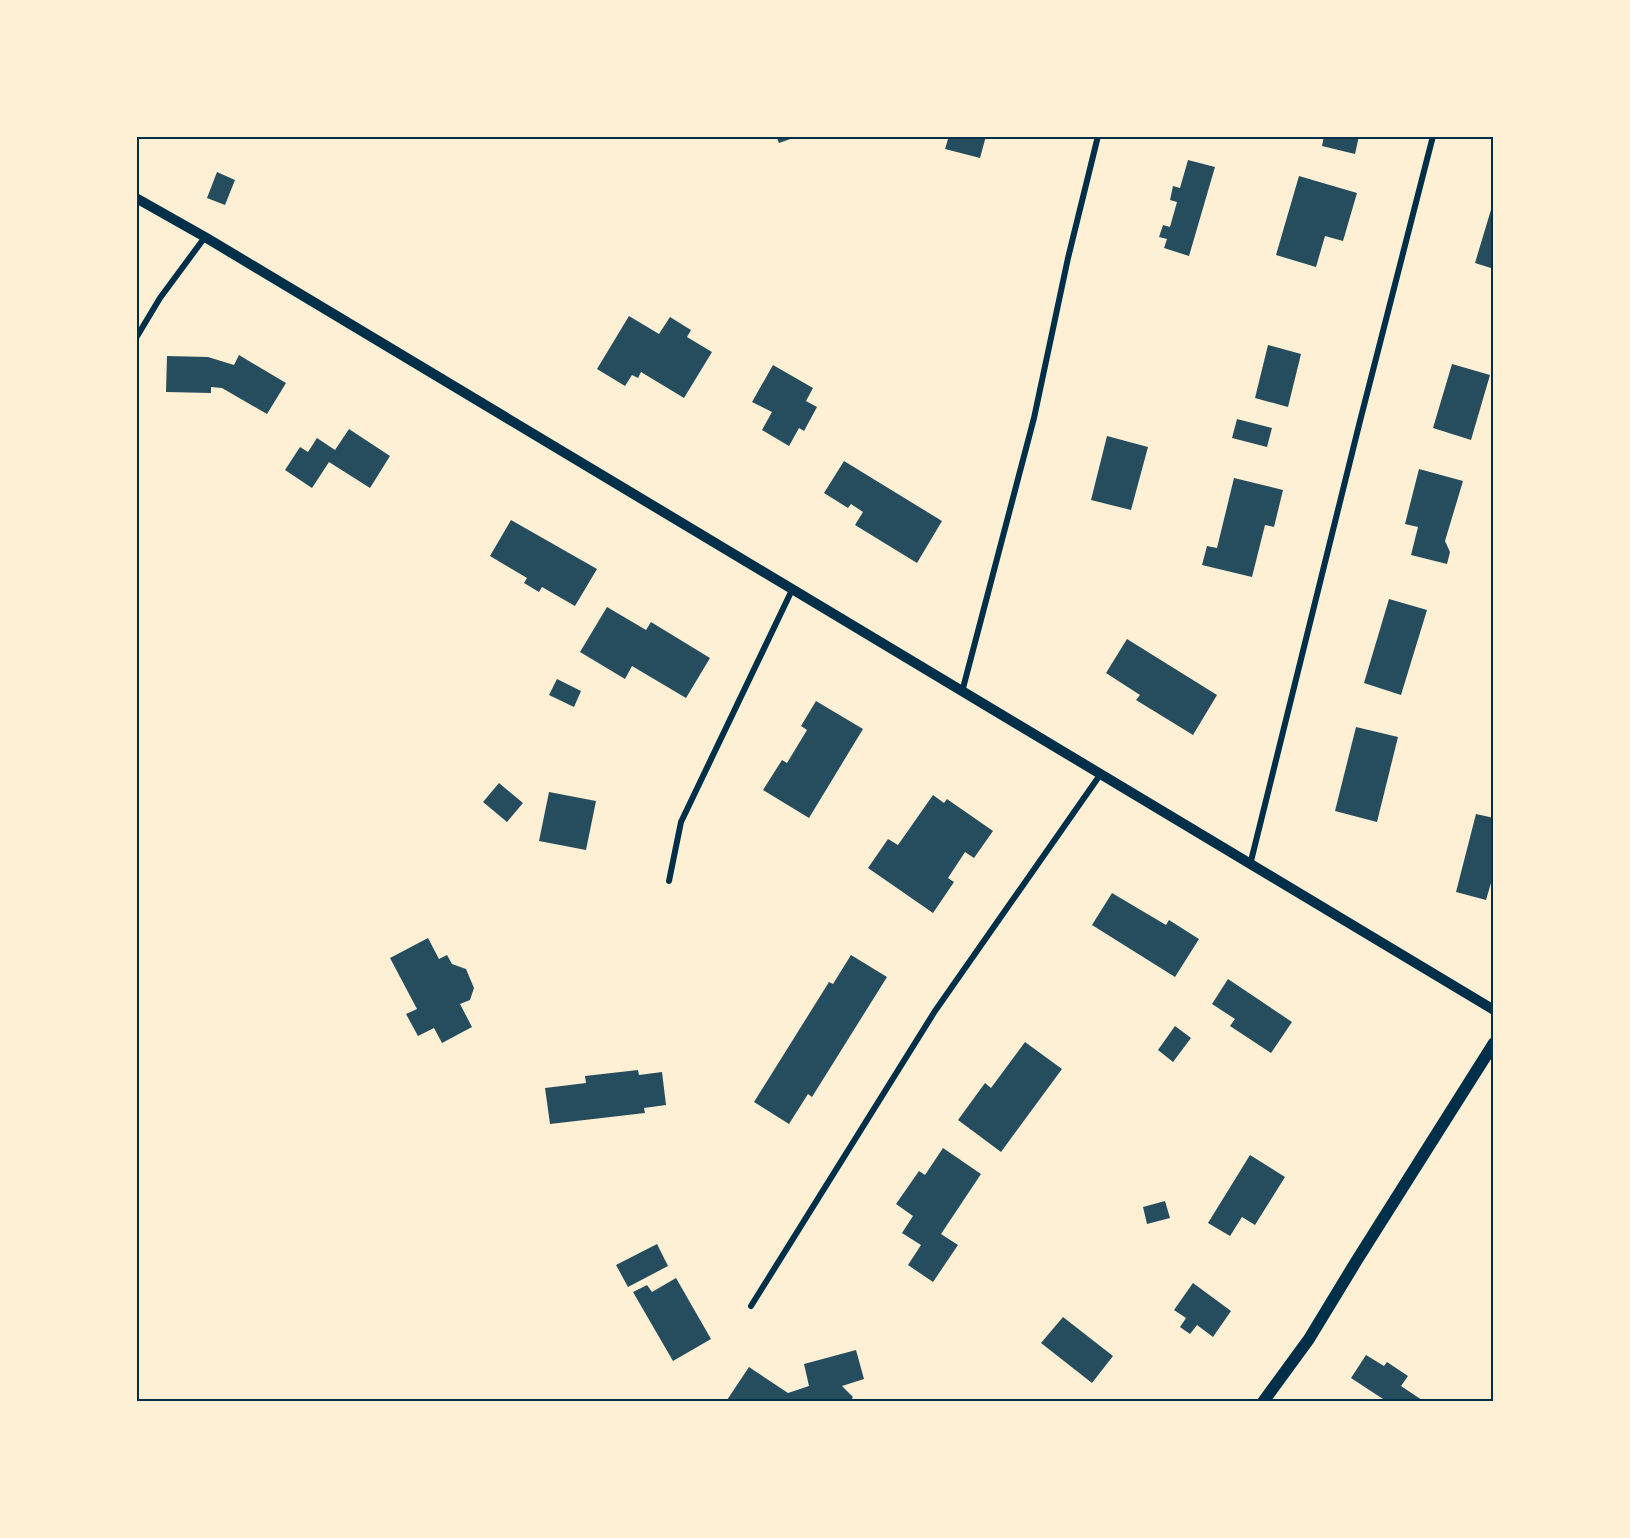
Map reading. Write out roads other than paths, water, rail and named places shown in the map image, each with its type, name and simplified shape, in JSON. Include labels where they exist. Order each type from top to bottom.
[{"type":"main road","points":[[1263,1401],[1315,1330],[1492,1049]]},
{"type":"street","points":[[962,692],[1034,418],[1068,258],[1098,136]]},
{"type":"street","points":[[1250,865],[1433,136]]},
{"type":"street","points":[[136,198],[205,237],[1494,1010]]},
{"type":"street","points":[[136,338],[160,298],[205,237]]},
{"type":"street","points":[[669,881],[681,822],[792,590]]},
{"type":"street","points":[[750,1306],[935,1011],[1100,774]]}]
